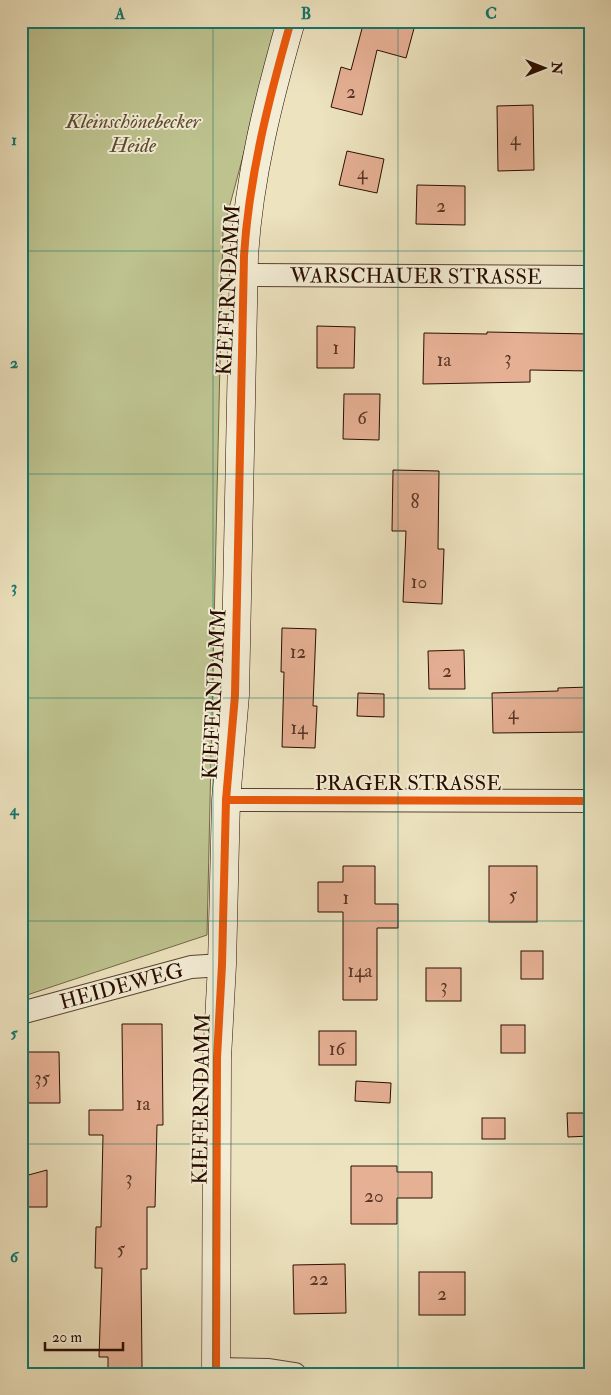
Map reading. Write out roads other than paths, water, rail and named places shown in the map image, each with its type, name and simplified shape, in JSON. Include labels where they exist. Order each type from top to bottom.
[{"type":"street","name":"KIEFERNDAMM","points":[[216,1371],[217,1058],[222,965],[226,800],[235,696],[247,210],[255,164],[290,21]]},
{"type":"street","name":"WARSCHAUER STRASSE","points":[[244,275],[590,277]]},
{"type":"street","name":"PRAGER STRASSE","points":[[226,800],[590,801]]},
{"type":"street","name":"HEIDEWEG","points":[[21,1013],[191,967],[222,965]]},
{"type":"street","points":[[216,1371],[270,1370],[295,1374]]},
{"type":"park label","name":"Kleinschönebecker Heide","points":[[133,133]]}]
